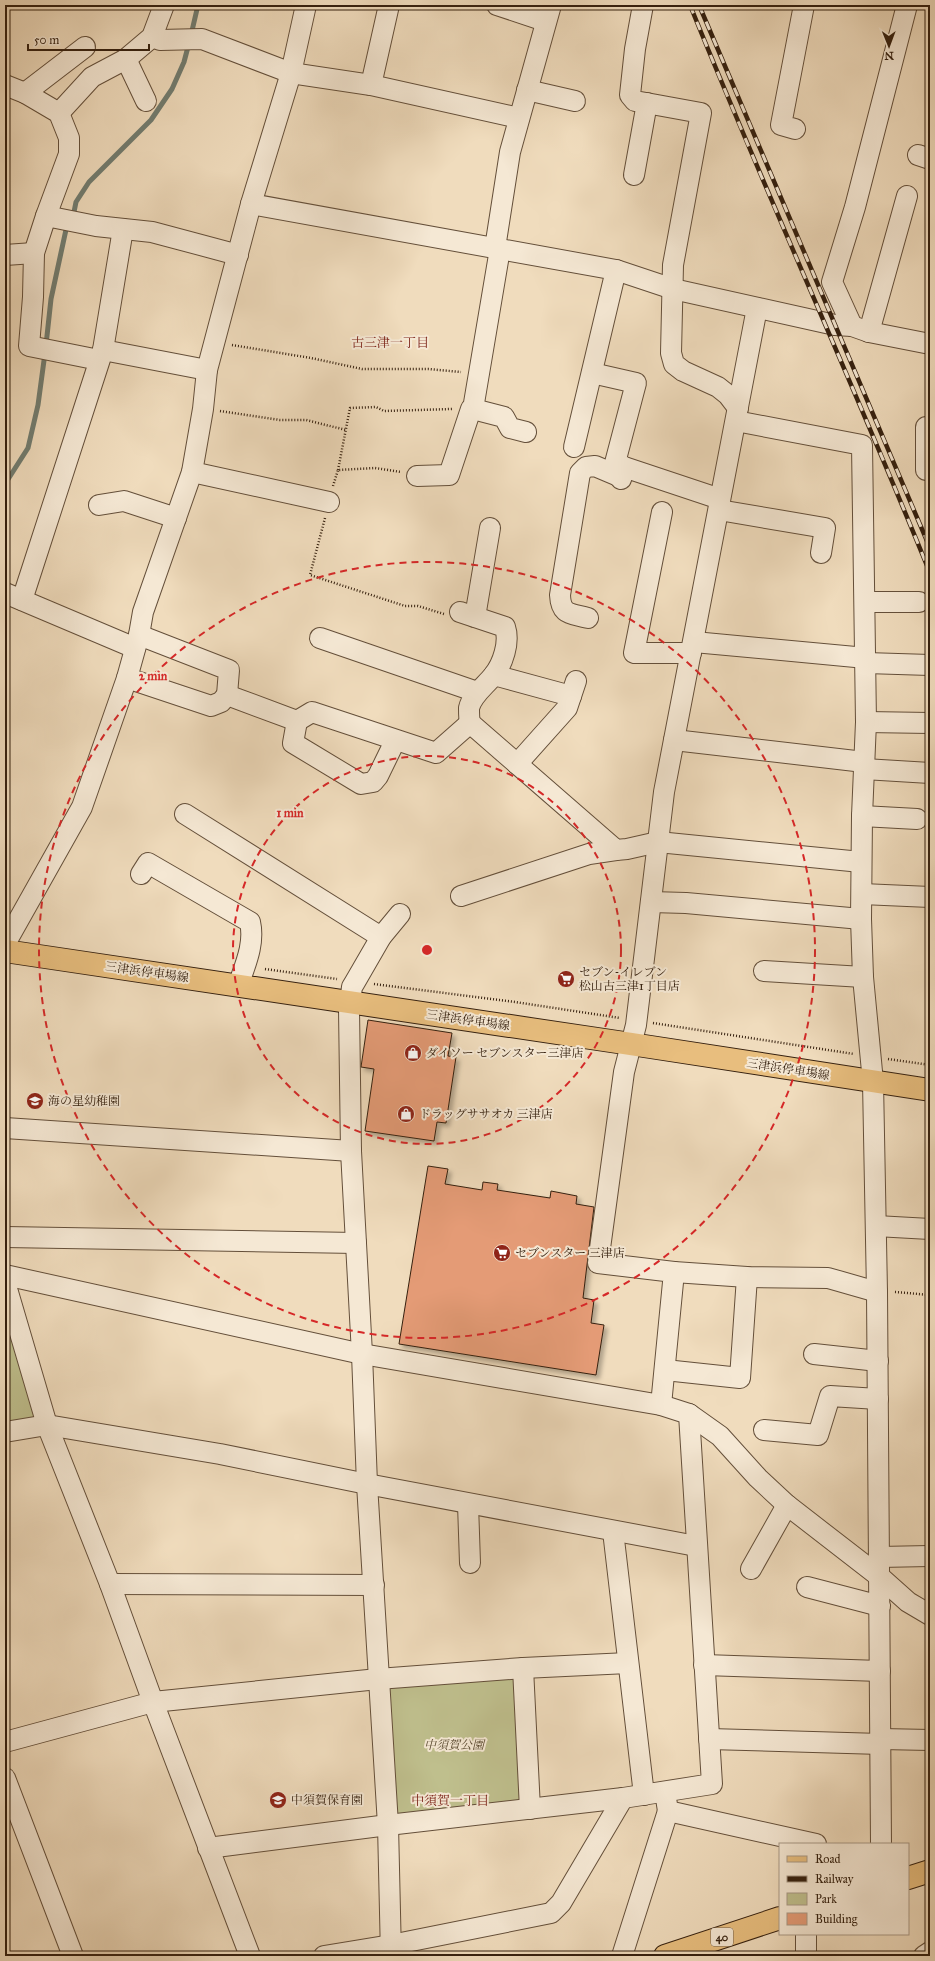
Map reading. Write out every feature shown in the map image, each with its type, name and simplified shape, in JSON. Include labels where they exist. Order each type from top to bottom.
[{"type":"main road","name":"三津浜停車場線","points":[[5,951],[930,1090]]},
{"type":"main road","points":[[909,1878],[930,1871]]},
{"type":"main road","name":"40","points":[[665,1956],[779,1918]]},
{"type":"street","points":[[58,113],[92,77],[126,59],[152,37],[164,5]]},
{"type":"street","points":[[5,944],[82,807],[126,678],[137,642],[143,612],[192,472],[203,409],[207,370],[251,204],[291,73],[306,5]]},
{"type":"street","points":[[371,85],[389,5]]},
{"type":"street","points":[[417,476],[450,475],[472,409],[479,373],[510,152],[548,13],[497,5]]},
{"type":"street","points":[[643,5],[630,95],[635,100],[701,113],[673,265],[671,284],[673,289],[671,353],[674,364],[683,371],[718,387],[728,395],[737,415]]},
{"type":"street","points":[[795,130],[781,125],[804,5]]},
{"type":"street","points":[[861,329],[832,282],[855,207],[907,5]]},
{"type":"street","points":[[152,37],[160,40],[202,39],[291,73],[371,85],[519,118]]},
{"type":"street","points":[[25,93],[85,47]]},
{"type":"street","points":[[126,59],[146,101]]},
{"type":"street","points":[[5,85],[25,93],[58,113],[69,138],[69,154],[34,253],[33,297],[29,346],[207,370]]},
{"type":"street","points":[[527,90],[575,101]]},
{"type":"street","points":[[634,175],[647,103]]},
{"type":"street","points":[[861,329],[907,196]]},
{"type":"street","points":[[251,204],[616,270],[673,289],[930,344]]},
{"type":"street","points":[[46,216],[123,229],[152,232],[238,256]]},
{"type":"street","points":[[123,229],[101,355],[14,597],[137,642],[229,670],[227,695],[221,702],[211,706],[126,678]]},
{"type":"street","points":[[5,254],[34,253]]},
{"type":"street","points":[[574,447],[616,270]]},
{"type":"street","points":[[757,308],[693,648],[664,792],[637,1021],[624,1072],[598,1263],[674,1272],[747,1277],[828,1278],[878,1292]]},
{"type":"street","points":[[592,373],[636,383],[615,463],[621,477]]},
{"type":"street","points":[[472,409],[504,417],[510,428],[526,432]]},
{"type":"street","points":[[737,415],[862,445],[866,602],[866,722],[862,816],[861,919],[863,976],[873,1082],[878,1292],[881,1843]]},
{"type":"street","points":[[923,427],[926,470]]},
{"type":"street","points":[[588,618],[566,612],[561,606],[560,595],[580,473],[586,467],[595,466],[621,477],[720,504],[825,528],[821,553]]},
{"type":"street","points":[[192,472],[329,502]]},
{"type":"street","points":[[99,505],[124,501],[176,518]]},
{"type":"street","points":[[662,512],[634,653],[693,648],[930,665]]},
{"type":"street","points":[[483,537],[468,614],[505,627],[508,636],[507,647],[494,675],[478,692],[469,707],[470,724],[616,850]]},
{"type":"street","points":[[866,602],[919,602]]},
{"type":"street","points":[[320,638],[478,692]]},
{"type":"street","points":[[494,675],[573,688],[567,708],[517,764]]},
{"type":"street","points":[[227,695],[297,721]]},
{"type":"street","points":[[396,741],[378,776],[373,782],[361,784],[293,743],[297,721],[312,712],[436,753],[470,724]]},
{"type":"street","points":[[866,722],[930,723]]},
{"type":"street","points":[[674,740],[930,773]]},
{"type":"street","points":[[185,814],[381,936]]},
{"type":"street","points":[[862,816],[918,819]]},
{"type":"street","points":[[461,896],[589,854],[627,849],[658,842],[861,862]]},
{"type":"street","points":[[141,874],[148,863],[250,922],[252,933],[249,952],[238,986]]},
{"type":"street","points":[[862,894],[930,897]]},
{"type":"street","points":[[651,902],[686,903],[861,919]]},
{"type":"street","points":[[391,1950],[388,1825],[367,1484],[362,1354],[351,1151],[349,1003],[355,982],[381,936],[400,914]]},
{"type":"street","points":[[764,971],[863,976]]},
{"type":"street","points":[[5,1128],[351,1151]]},
{"type":"street","points":[[876,1226],[930,1229]]},
{"type":"street","points":[[5,1237],[356,1243]]},
{"type":"street","points":[[661,1405],[674,1272]]},
{"type":"street","points":[[5,1275],[362,1354],[661,1405],[689,1414],[720,1436],[758,1478],[787,1505],[880,1577],[908,1602],[930,1615]]},
{"type":"street","points":[[665,1370],[740,1378],[747,1277]]},
{"type":"street","points":[[5,1282],[47,1425],[110,1584],[152,1702],[250,1956]]},
{"type":"street","points":[[814,1354],[878,1361]]},
{"type":"street","points":[[764,1430],[818,1435],[830,1396],[878,1398]]},
{"type":"street","points":[[666,1801],[712,1784],[696,1546],[689,1414]]},
{"type":"street","points":[[5,1432],[47,1425],[220,1454],[468,1504],[696,1546]]},
{"type":"street","points":[[468,1504],[470,1563]]},
{"type":"street","points":[[751,1569],[787,1505]]},
{"type":"street","points":[[613,1531],[644,1795]]},
{"type":"street","points":[[879,1557],[930,1556]]},
{"type":"street","points":[[110,1584],[374,1585]]},
{"type":"street","points":[[807,1587],[880,1606]]},
{"type":"street","points":[[5,1742],[152,1702],[378,1679],[523,1668],[628,1663]]},
{"type":"street","points":[[704,1664],[880,1671]]},
{"type":"street","points":[[523,1668],[530,1809]]},
{"type":"street","points":[[709,1739],[881,1742],[930,1740]]},
{"type":"street","points":[[5,1778],[73,1956]]},
{"type":"street","points":[[208,1848],[644,1795],[813,1843]]},
{"type":"street","points":[[324,1956],[391,1950],[551,1913],[561,1903],[622,1798]]},
{"type":"street","points":[[622,1956],[666,1801]]},
{"type":"street","points":[[806,1935],[806,1956]]},
{"type":"street","points":[[924,1956],[930,1952]]},
{"type":"path","points":[[214,342],[311,358],[362,369],[428,369],[479,373]]},
{"type":"path","points":[[468,614],[447,615],[418,606],[406,606],[310,575],[338,470],[350,408],[376,407],[384,411],[472,409]]},
{"type":"path","points":[[203,409],[280,420],[306,420],[346,430]]},
{"type":"path","points":[[338,470],[375,468],[417,476]]},
{"type":"path","points":[[245,966],[355,982],[515,1002],[930,1066]]},
{"type":"path","points":[[878,1292],[906,1292],[930,1295]]},
{"type":"green space","points":[[5,1305],[37,1419],[5,1424]]},
{"type":"green space","name":"中須賀公園","points":[[518,1674],[526,1804],[387,1819],[383,1683]]},
{"type":"building","points":[[368,1020],[452,1033],[448,1056],[456,1057],[446,1123],[437,1122],[434,1141],[365,1131],[374,1069],[361,1067]]},
{"type":"building","name":"セブンスター 三津店","points":[[428,1166],[448,1169],[445,1184],[482,1190],[483,1182],[498,1184],[497,1190],[550,1198],[551,1191],[577,1196],[576,1204],[594,1207],[583,1298],[594,1300],[591,1323],[604,1325],[596,1375],[399,1344]]},
{"type":"waterway","points":[[191,35],[198,5]]},
{"type":"waterway","points":[[71,216],[74,212],[76,202],[89,182],[151,120],[172,89],[184,62],[189,43]]},
{"type":"waterway","points":[[46,345],[51,299],[67,225]]},
{"type":"waterway","points":[[5,484],[28,448],[38,405],[45,353]]},
{"type":"railway","points":[[690,5],[749,148],[871,431],[930,573]]},
{"type":"railway","points":[[699,5],[930,548]]},
{"type":"place","name":"セブン-イレブン 松山古三津1丁目店","points":[[566,979]]},
{"type":"place","name":"ダイソー セブンスター三津店","points":[[413,1053]]},
{"type":"place","name":"海の星幼稚園","points":[[35,1101]]},
{"type":"place","name":"ドラッグササオカ 三津店","points":[[406,1114]]},
{"type":"place","name":"セブンスター 三津店","points":[[502,1253]]},
{"type":"place","name":"中須賀保育園","points":[[278,1800]]},
{"type":"district","name":"古三津一丁目","points":[[390,343]]},
{"type":"district","name":"中須賀一丁目","points":[[450,1801]]}]
